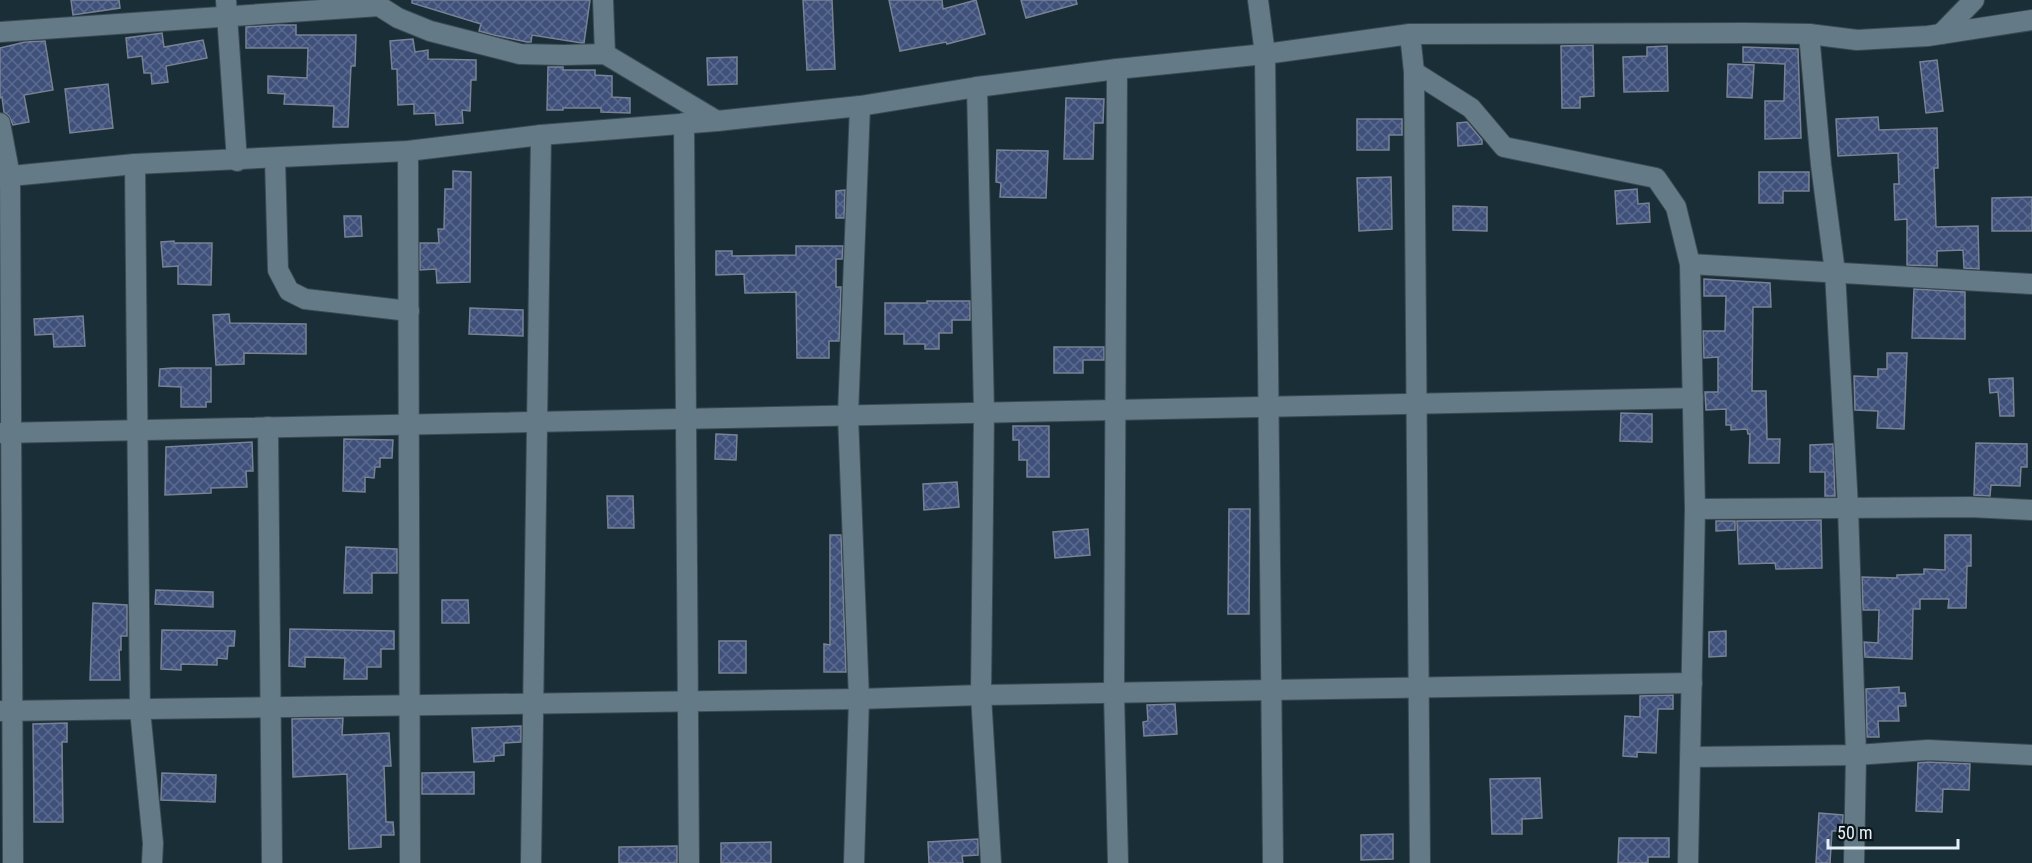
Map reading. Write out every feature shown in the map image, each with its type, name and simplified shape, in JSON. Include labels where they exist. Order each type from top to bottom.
[{"type":"street","points":[[603,0],[605,54]]},
{"type":"street","points":[[1258,0],[1265,54],[1273,863]]},
{"type":"street","points":[[1941,34],[1974,0]]},
{"type":"street","points":[[0,33],[227,8],[377,3],[398,18],[430,31],[520,54],[605,54],[717,121]]},
{"type":"street","points":[[227,8],[237,160]]},
{"type":"street","points":[[5,176],[135,164],[408,151],[541,135],[717,121],[860,106],[977,87],[1118,69],[1265,54],[1410,34],[1747,33],[1809,34],[1857,40],[1941,34],[2032,20]]},
{"type":"street","points":[[1410,34],[1414,72],[1420,863]]},
{"type":"street","points":[[1809,34],[1821,165],[1835,272],[1848,507],[1856,755],[1854,863]]},
{"type":"street","points":[[1118,69],[1114,693],[1118,863]]},
{"type":"street","points":[[1414,72],[1471,108],[1504,147],[1656,178],[1676,207],[1690,264],[1693,398],[1695,508],[1688,863]]},
{"type":"street","points":[[977,87],[984,412],[981,695],[991,863]]},
{"type":"street","points":[[854,863],[859,699],[848,415],[860,106]]},
{"type":"street","points":[[0,123],[5,176],[6,711],[13,863]]},
{"type":"street","points":[[684,123],[689,863]]},
{"type":"street","points":[[531,863],[541,135]]},
{"type":"street","points":[[408,151],[410,863]]},
{"type":"street","points":[[275,158],[278,270],[289,291],[305,299],[409,311]]},
{"type":"street","points":[[135,164],[140,710],[153,843],[152,863]]},
{"type":"street","points":[[1690,264],[1835,272],[2027,288]]},
{"type":"street","points":[[5,433],[1693,398]]},
{"type":"street","points":[[268,427],[272,863]]},
{"type":"street","points":[[1695,508],[1970,507],[2032,510]]},
{"type":"street","points":[[6,711],[859,699],[1692,683]]},
{"type":"street","points":[[1691,757],[1856,755],[1928,750],[2032,755]]},
{"type":"building","points":[[71,0],[119,0],[120,8],[73,15]]},
{"type":"building","points":[[412,0],[590,0],[584,43],[582,43],[532,35],[531,42],[527,42],[494,35],[479,31],[481,24],[412,3]]},
{"type":"building","points":[[803,0],[832,0],[835,69],[807,70]]},
{"type":"building","points":[[889,0],[942,0],[943,9],[976,0],[985,34],[947,44],[946,42],[900,51]]},
{"type":"building","points":[[1021,0],[1076,0],[1077,4],[1026,18]]},
{"type":"building","points":[[296,25],[296,35],[356,35],[355,66],[351,66],[348,127],[333,127],[334,106],[284,104],[285,94],[268,93],[268,76],[307,78],[308,48],[246,48],[246,27]]},
{"type":"building","points":[[162,33],[164,47],[203,40],[207,58],[166,66],[168,82],[152,84],[151,73],[144,73],[142,56],[128,58],[126,38]]},
{"type":"building","points":[[413,39],[415,52],[428,50],[428,59],[476,60],[476,80],[471,80],[470,111],[462,110],[463,123],[436,125],[435,113],[414,114],[414,104],[398,105],[397,69],[392,69],[390,41]]},
{"type":"building","points":[[45,41],[53,90],[24,95],[29,122],[13,125],[9,116],[4,112],[2,97],[0,98],[0,48],[25,42]]},
{"type":"building","points":[[1593,45],[1594,96],[1580,97],[1580,108],[1562,108],[1561,46]]},
{"type":"building","points":[[1667,46],[1668,91],[1624,92],[1623,57],[1647,56],[1647,47]]},
{"type":"building","points":[[1743,47],[1798,49],[1801,138],[1765,139],[1765,101],[1784,101],[1785,64],[1743,62]]},
{"type":"building","points":[[737,57],[737,84],[708,85],[707,58]]},
{"type":"building","points":[[1937,60],[1943,111],[1926,113],[1920,62]]},
{"type":"building","points":[[1728,64],[1754,65],[1752,98],[1727,97]]},
{"type":"building","points":[[548,67],[563,67],[563,70],[595,70],[595,75],[612,76],[612,97],[630,98],[630,113],[601,112],[601,108],[547,110]]},
{"type":"building","points":[[108,84],[113,128],[70,133],[65,89]]},
{"type":"building","points":[[1066,98],[1104,99],[1103,123],[1094,123],[1093,159],[1064,159]]},
{"type":"building","points":[[1878,117],[1879,130],[1937,128],[1938,168],[1934,168],[1936,227],[1978,226],[1979,269],[1964,268],[1963,250],[1937,251],[1937,266],[1907,265],[1907,219],[1895,220],[1894,184],[1899,184],[1898,153],[1838,156],[1836,119]]},
{"type":"building","points":[[1357,119],[1402,119],[1402,135],[1389,135],[1389,150],[1357,150]]},
{"type":"building","points":[[1467,122],[1482,140],[1482,144],[1458,146],[1457,123]]},
{"type":"building","points":[[997,150],[1048,151],[1046,198],[1000,197],[1001,183],[996,182]]},
{"type":"building","points":[[453,171],[471,172],[470,282],[437,283],[436,269],[420,270],[420,243],[439,243],[438,229],[444,229],[445,189],[453,189]]},
{"type":"building","points":[[1759,172],[1809,172],[1809,191],[1783,191],[1783,203],[1759,203]]},
{"type":"building","points":[[1391,177],[1392,229],[1359,231],[1357,178]]},
{"type":"building","points":[[1637,189],[1638,204],[1649,203],[1650,222],[1617,224],[1615,191]]},
{"type":"building","points":[[845,190],[844,218],[836,218],[836,191]]},
{"type":"building","points":[[2032,197],[2032,231],[1992,231],[1992,198]]},
{"type":"building","points":[[1453,206],[1487,207],[1487,231],[1453,230]]},
{"type":"building","points":[[344,216],[361,216],[362,236],[345,237]]},
{"type":"building","points":[[174,241],[174,243],[212,243],[211,285],[178,284],[178,266],[163,267],[161,242]]},
{"type":"building","points":[[796,246],[843,246],[842,259],[836,259],[836,287],[841,287],[839,341],[829,341],[829,358],[797,358],[796,292],[745,293],[744,274],[716,275],[716,251],[732,251],[732,256],[796,255]]},
{"type":"building","points":[[1704,279],[1770,283],[1771,307],[1753,307],[1752,391],[1766,391],[1767,439],[1780,439],[1779,463],[1749,463],[1750,434],[1747,429],[1731,430],[1731,425],[1726,425],[1726,409],[1706,410],[1705,392],[1718,392],[1718,357],[1704,358],[1703,331],[1725,331],[1726,296],[1704,296]]},
{"type":"building","points":[[1914,289],[1965,292],[1965,339],[1912,338]]},
{"type":"building","points":[[927,301],[970,301],[970,320],[952,320],[952,333],[939,333],[939,349],[925,349],[925,344],[904,344],[904,334],[885,334],[885,303],[927,303]]},
{"type":"building","points":[[470,308],[523,310],[523,336],[469,334]]},
{"type":"building","points":[[229,314],[230,323],[306,324],[306,354],[244,353],[244,364],[216,365],[213,315]]},
{"type":"building","points":[[83,316],[85,346],[54,347],[53,334],[35,335],[34,319]]},
{"type":"building","points":[[1054,347],[1104,347],[1104,360],[1083,360],[1083,373],[1054,373]]},
{"type":"building","points":[[1887,353],[1907,353],[1904,429],[1877,428],[1878,411],[1855,410],[1854,376],[1878,377],[1878,369],[1887,369]]},
{"type":"building","points":[[211,368],[211,402],[206,402],[206,407],[181,407],[181,387],[159,386],[160,369]]},
{"type":"building","points":[[2013,378],[2014,416],[2000,416],[1998,392],[1990,393],[1989,379]]},
{"type":"building","points":[[1621,413],[1652,414],[1652,442],[1620,441]]},
{"type":"building","points":[[1013,426],[1049,426],[1049,477],[1027,477],[1027,460],[1019,460],[1019,440],[1013,440]]},
{"type":"building","points":[[716,434],[737,435],[736,460],[715,459]]},
{"type":"building","points":[[344,439],[393,440],[392,458],[380,458],[380,467],[375,467],[374,478],[365,477],[365,492],[343,491]]},
{"type":"building","points":[[252,442],[253,471],[246,471],[247,487],[211,488],[211,493],[165,495],[166,447]]},
{"type":"building","points":[[1976,443],[2027,444],[2027,467],[2021,467],[2020,486],[1991,485],[1990,496],[1974,495]]},
{"type":"building","points":[[1833,444],[1835,496],[1825,496],[1825,472],[1810,472],[1810,445]]},
{"type":"building","points":[[957,482],[959,507],[924,510],[923,484]]},
{"type":"building","points":[[607,496],[633,496],[634,528],[608,528]]},
{"type":"building","points":[[1229,509],[1250,509],[1249,614],[1228,614]]},
{"type":"building","points":[[1821,520],[1822,568],[1776,569],[1775,563],[1739,564],[1737,521]]},
{"type":"building","points":[[1716,521],[1735,521],[1735,530],[1716,531]]},
{"type":"building","points":[[1088,529],[1090,555],[1055,558],[1053,532]]},
{"type":"building","points":[[830,535],[841,535],[846,672],[824,672],[824,644],[830,645]]},
{"type":"building","points":[[1945,535],[1971,535],[1971,566],[1967,566],[1966,608],[1948,608],[1949,599],[1920,599],[1920,609],[1913,609],[1912,659],[1865,657],[1864,642],[1878,643],[1879,610],[1863,610],[1862,577],[1897,578],[1897,575],[1924,574],[1924,569],[1945,570]]},
{"type":"building","points":[[346,547],[397,549],[397,573],[372,573],[372,593],[344,593]]},
{"type":"building","points":[[156,590],[213,592],[213,607],[155,604]]},
{"type":"building","points":[[442,600],[468,600],[469,623],[442,623]]},
{"type":"building","points":[[93,603],[127,605],[127,636],[121,636],[121,650],[119,650],[120,680],[90,680]]},
{"type":"building","points":[[290,629],[394,631],[394,649],[381,649],[381,667],[367,667],[367,679],[344,679],[345,658],[305,657],[305,667],[289,666]]},
{"type":"building","points":[[162,630],[235,631],[234,646],[228,646],[227,659],[217,658],[217,665],[181,664],[181,670],[161,669]]},
{"type":"building","points":[[1726,631],[1726,656],[1709,657],[1709,632]]},
{"type":"building","points":[[719,641],[746,641],[746,673],[719,673]]},
{"type":"building","points":[[1899,687],[1899,693],[1905,693],[1906,706],[1898,706],[1899,721],[1878,721],[1879,737],[1867,737],[1866,689]]},
{"type":"building","points":[[1673,695],[1673,709],[1658,709],[1656,753],[1637,752],[1637,757],[1623,756],[1625,716],[1640,717],[1640,696]]},
{"type":"building","points":[[1175,704],[1177,734],[1144,736],[1143,722],[1148,721],[1147,705]]},
{"type":"building","points":[[343,718],[342,735],[389,733],[391,766],[384,766],[386,822],[393,822],[394,835],[381,835],[381,847],[349,849],[347,774],[293,777],[292,719]]},
{"type":"building","points":[[67,723],[67,742],[62,742],[63,822],[34,822],[33,724]]},
{"type":"building","points":[[521,726],[521,742],[504,743],[504,755],[494,756],[494,761],[474,762],[472,728]]},
{"type":"building","points":[[1918,763],[1970,764],[1969,790],[1943,789],[1942,812],[1916,811]]},
{"type":"building","points":[[474,772],[474,794],[422,794],[422,773]]},
{"type":"building","points":[[162,773],[216,775],[215,802],[161,800]]},
{"type":"building","points":[[1540,778],[1542,818],[1522,819],[1522,834],[1492,834],[1490,779]]},
{"type":"building","points":[[1819,813],[1843,815],[1842,831],[1832,831],[1830,863],[1816,863]]},
{"type":"building","points":[[1393,834],[1393,859],[1361,860],[1361,835]]},
{"type":"building","points":[[1619,838],[1669,838],[1669,857],[1648,857],[1648,863],[1618,863]]},
{"type":"building","points":[[978,839],[978,855],[962,856],[963,863],[929,863],[928,842]]},
{"type":"building","points":[[771,842],[771,863],[721,863],[721,843]]},
{"type":"building","points":[[677,846],[677,863],[619,863],[619,847]]}]
